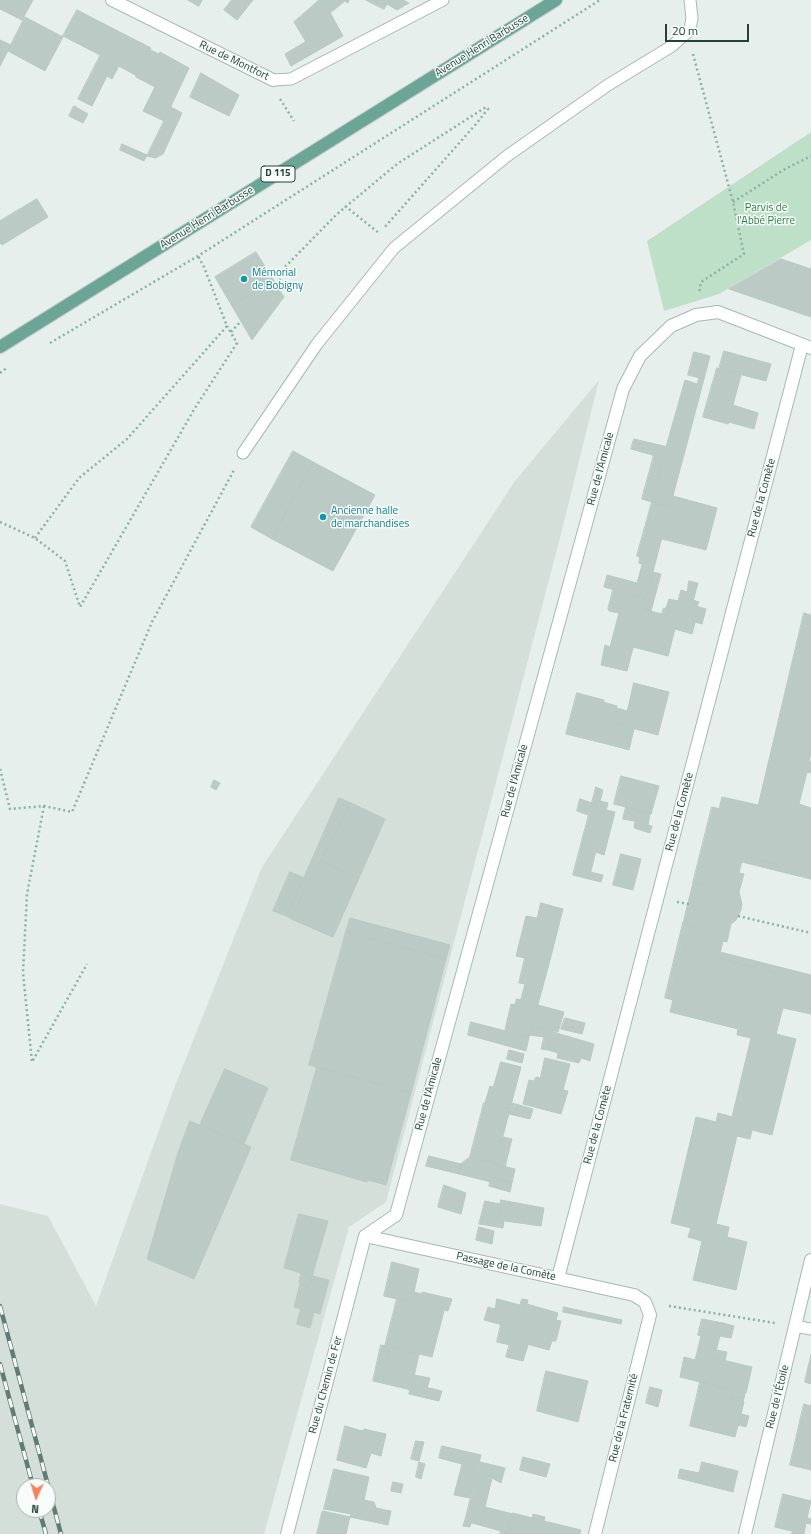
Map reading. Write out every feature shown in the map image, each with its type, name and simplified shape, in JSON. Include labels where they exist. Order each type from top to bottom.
[{"type":"main road","name":"Avenue Henri Barbusse","points":[[0,347],[556,0]]},
{"type":"street","name":"Rue de Montfort","points":[[112,0],[273,80]]},
{"type":"street","points":[[696,315],[718,312],[807,347]]},
{"type":"street","name":"Rue de l'Amicale","points":[[365,1236],[396,1215],[623,389],[640,356],[671,326],[696,315]]},
{"type":"street","name":"Rue de la Comète","points":[[558,1278],[807,347]]},
{"type":"street","name":"Passage de la Comète","points":[[365,1236],[634,1295],[645,1302]]},
{"type":"street","name":"Rue du Chemin de Fer","points":[[287,1534],[365,1236]]},
{"type":"street","name":"Rue de l'Étoile","points":[[745,1534],[811,1260]]},
{"type":"street","name":"Rue de la Fraternité","points":[[595,1534],[650,1315],[645,1302]]},
{"type":"lane","name":"Rue de Montfort","points":[[273,80],[291,79],[443,0]]},
{"type":"lane","points":[[243,453],[317,344],[394,248],[507,156],[608,85],[672,46],[690,30],[692,18],[690,0]]},
{"type":"lane","points":[[795,1326],[811,1329]]},
{"type":"path","points":[[50,343],[198,256],[600,0]]},
{"type":"path","points":[[688,32],[733,202],[744,254],[701,282],[696,315]]},
{"type":"path","points":[[276,284],[280,280],[283,269],[346,206],[397,164],[486,107],[488,109],[476,124],[379,233]]},
{"type":"path","points":[[733,202],[785,169],[811,156]]},
{"type":"path","points":[[346,206],[379,233],[394,248]]},
{"type":"path","points":[[0,522],[35,538],[65,561],[80,607],[195,408],[237,343],[227,326],[204,267],[198,256]]},
{"type":"path","points":[[231,332],[241,321]]},
{"type":"path","points":[[35,538],[79,478],[127,439],[227,326]]},
{"type":"path","points":[[0,372],[9,366]]},
{"type":"path","points":[[0,769],[10,810],[44,806],[72,812],[152,622],[243,453]]},
{"type":"path","points":[[44,806],[27,894],[23,973],[32,1062],[87,964]]},
{"type":"path","points":[[738,916],[811,933]]},
{"type":"path","points":[[645,1302],[795,1326]]},
{"type":"shaded area","points":[[599,380],[561,534],[386,1202],[349,1227],[264,1534],[0,1534],[0,1204],[48,1216],[96,1306],[173,1091],[262,867],[515,481]]},
{"type":"green space","name":"Parvis de l'Abbé Pierre","points":[[811,132],[811,240],[719,294],[664,311],[647,241]]},
{"type":"building","points":[[0,0],[33,0],[22,20],[0,9]]},
{"type":"building","points":[[188,0],[202,0],[199,6]]},
{"type":"building","points":[[232,0],[253,0],[237,20],[224,10]]},
{"type":"building","points":[[319,0],[323,0],[343,36],[291,66],[285,54],[310,39],[299,18]]},
{"type":"building","points":[[323,0],[349,0],[348,3],[345,1],[330,13]]},
{"type":"building","points":[[366,0],[403,0],[409,3],[397,10],[387,4],[384,9]]},
{"type":"building","points":[[77,10],[114,29],[100,55],[63,36]]},
{"type":"building","points":[[25,17],[63,37],[45,71],[8,51]]},
{"type":"building","points":[[299,18],[310,39],[306,42],[294,22]]},
{"type":"building","points":[[114,29],[151,48],[137,76],[119,66],[112,79],[107,76],[92,106],[78,99]]},
{"type":"building","points":[[0,40],[11,45],[0,66]]},
{"type":"building","points":[[150,50],[159,54],[160,52],[189,68],[164,121],[143,111],[155,87],[136,77]]},
{"type":"building","points":[[201,73],[239,95],[229,116],[190,97]]},
{"type":"building","points":[[74,106],[88,114],[83,123],[69,116]]},
{"type":"building","points":[[171,107],[182,113],[163,154],[155,158],[147,156]]},
{"type":"building","points":[[122,144],[147,155],[144,161],[120,150]]},
{"type":"building","points":[[37,199],[48,217],[2,245],[0,243],[0,221]]},
{"type":"building","name":"Mémorial de Bobigny","points":[[256,252],[274,281],[232,306],[215,277]]},
{"type":"building","points":[[781,259],[811,269],[811,317],[729,289]]},
{"type":"building","points":[[274,281],[284,297],[252,340],[232,306]]},
{"type":"building","points":[[724,351],[771,364],[766,381],[719,369]]},
{"type":"building","points":[[694,352],[710,356],[704,379],[688,375]]},
{"type":"building","points":[[717,368],[741,375],[733,405],[758,413],[754,429],[703,417]]},
{"type":"building","points":[[699,378],[704,379],[685,451],[666,447],[685,380],[697,384]]},
{"type":"building","points":[[634,439],[685,451],[670,507],[652,502],[663,458],[631,449]]},
{"type":"building","points":[[293,451],[313,462],[272,539],[251,527]]},
{"type":"building","points":[[654,455],[663,458],[652,502],[642,499]]},
{"type":"building","name":"Ancienne halle de marchandises","points":[[313,462],[375,495],[333,571],[272,539]]},
{"type":"building","points":[[673,496],[717,508],[706,550],[662,539]]},
{"type":"building","points":[[652,502],[670,507],[646,598],[604,587],[607,575],[637,583],[644,558],[637,556]]},
{"type":"building","points":[[640,557],[644,558],[642,564],[639,563]]},
{"type":"building","points":[[653,572],[661,574],[651,611],[643,609]]},
{"type":"building","points":[[689,581],[698,583],[692,605],[706,609],[702,624],[668,615],[669,609],[666,608],[669,599],[678,601],[681,590],[687,592]]},
{"type":"building","points":[[613,590],[646,598],[627,671],[601,665],[605,645],[610,647],[619,613],[609,611],[608,609]]},
{"type":"building","points":[[693,600],[699,602],[697,606],[692,605]]},
{"type":"building","points":[[664,608],[669,609],[668,616],[662,614]]},
{"type":"building","points":[[643,609],[695,623],[692,634],[675,629],[668,656],[633,647]]},
{"type":"building","points":[[804,613],[811,615],[811,753],[809,761],[811,762],[811,773],[807,772],[799,804],[811,808],[811,879],[778,871],[779,865],[743,856],[739,873],[744,874],[739,892],[742,904],[741,910],[736,920],[731,924],[727,942],[723,941],[719,958],[755,968],[757,963],[769,967],[768,971],[811,981],[811,1014],[783,1008],[776,1034],[796,1039],[772,1135],[752,1130],[750,1139],[737,1136],[716,1224],[729,1227],[727,1237],[747,1242],[736,1290],[693,1280],[702,1241],[688,1237],[691,1228],[671,1223],[696,1117],[716,1122],[718,1113],[732,1117],[751,1038],[737,1035],[738,1029],[670,1012],[691,925],[683,923],[693,883],[701,885],[722,797],[758,805]]},
{"type":"building","points":[[634,683],[669,692],[658,735],[613,723],[617,708],[627,711]]},
{"type":"building","points":[[577,693],[604,700],[603,702],[617,706],[607,744],[566,734]]},
{"type":"building","points":[[613,723],[634,729],[629,750],[607,744]]},
{"type":"building","points":[[621,776],[659,786],[651,814],[614,804]]},
{"type":"building","points":[[214,780],[220,783],[216,790],[211,787]]},
{"type":"building","points":[[596,787],[603,790],[600,801],[593,799]]},
{"type":"building","points":[[339,798],[351,803],[291,918],[287,917]]},
{"type":"building","points":[[580,799],[592,803],[588,815],[577,811]]},
{"type":"building","points":[[593,799],[608,803],[589,879],[573,875]]},
{"type":"building","points":[[351,803],[385,819],[359,878],[321,861]]},
{"type":"building","points":[[626,807],[650,814],[648,825],[652,826],[650,833],[634,828],[635,821],[623,819]]},
{"type":"building","points":[[712,807],[720,809],[701,885],[693,883]]},
{"type":"building","points":[[606,810],[615,812],[604,855],[595,852]]},
{"type":"building","points":[[621,854],[641,859],[633,890],[613,885]]},
{"type":"building","points":[[743,856],[779,865],[778,871],[742,862]]},
{"type":"building","points":[[321,861],[359,878],[333,937],[291,919]]},
{"type":"building","points":[[290,872],[304,878],[287,916],[273,911]]},
{"type":"building","points":[[590,872],[603,875],[601,882],[589,879]]},
{"type":"building","points":[[541,903],[563,909],[549,964],[516,956],[526,916],[537,918]]},
{"type":"building","points":[[350,918],[450,945],[446,959],[346,932]]},
{"type":"building","points":[[683,923],[691,925],[673,1000],[665,998]]},
{"type":"building","points":[[346,932],[446,959],[411,1093],[309,1065]]},
{"type":"building","points":[[720,952],[811,975],[811,981],[768,971],[769,967],[757,963],[755,968],[719,958]]},
{"type":"building","points":[[525,958],[549,964],[529,1037],[505,1030],[511,1004],[519,1006],[525,984],[519,983]]},
{"type":"building","points":[[517,999],[521,1000],[519,1006],[515,1005]]},
{"type":"building","points":[[538,1005],[564,1012],[558,1032],[532,1025]]},
{"type":"building","points":[[565,1018],[585,1023],[582,1034],[561,1029]]},
{"type":"building","points":[[471,1022],[529,1037],[526,1051],[468,1035]]},
{"type":"building","points":[[532,1025],[553,1031],[548,1050],[541,1049],[544,1037],[530,1035]]},
{"type":"building","points":[[553,1032],[594,1044],[590,1061],[581,1058],[579,1063],[557,1058],[558,1053],[548,1050]]},
{"type":"building","points":[[509,1050],[524,1054],[522,1063],[507,1059]]},
{"type":"building","points":[[545,1058],[570,1064],[563,1090],[568,1091],[561,1114],[523,1104],[529,1080],[534,1081],[536,1077],[540,1078]]},
{"type":"building","points":[[501,1062],[521,1067],[510,1109],[485,1103],[490,1086],[493,1087]]},
{"type":"building","points":[[317,1067],[411,1093],[386,1185],[368,1180],[367,1182],[291,1160]]},
{"type":"building","points":[[225,1069],[268,1088],[244,1144],[200,1125]]},
{"type":"building","points":[[484,1103],[510,1109],[496,1163],[470,1157]]},
{"type":"building","points":[[512,1103],[533,1109],[530,1119],[509,1114]]},
{"type":"building","points":[[190,1121],[251,1147],[194,1279],[147,1259],[178,1153]]},
{"type":"building","points":[[503,1137],[512,1139],[505,1167],[495,1164]]},
{"type":"building","points":[[429,1156],[461,1164],[459,1174],[426,1166]]},
{"type":"building","points":[[470,1157],[496,1163],[491,1182],[459,1174],[461,1164]]},
{"type":"building","points":[[495,1164],[515,1169],[512,1183],[492,1177]]},
{"type":"building","points":[[492,1177],[512,1183],[510,1192],[489,1186]]},
{"type":"building","points":[[444,1185],[466,1193],[461,1214],[438,1207]]},
{"type":"building","points":[[501,1200],[544,1208],[541,1226],[498,1220]]},
{"type":"building","points":[[485,1201],[500,1204],[498,1220],[481,1217]]},
{"type":"building","points":[[299,1214],[328,1221],[309,1287],[299,1283],[301,1273],[284,1268]]},
{"type":"building","points":[[481,1217],[488,1218],[486,1225],[479,1224]]},
{"type":"building","points":[[488,1218],[504,1221],[503,1228],[486,1225]]},
{"type":"building","points":[[479,1227],[494,1231],[492,1244],[476,1240]]},
{"type":"building","points":[[392,1262],[419,1269],[414,1292],[422,1294],[422,1292],[452,1299],[448,1311],[384,1296]]},
{"type":"building","points":[[312,1276],[329,1280],[320,1314],[294,1307],[300,1284],[309,1287]]},
{"type":"building","points":[[397,1299],[444,1311],[432,1357],[385,1346]]},
{"type":"building","points":[[497,1299],[520,1305],[514,1328],[484,1320],[488,1307],[495,1309]]},
{"type":"building","points":[[522,1299],[528,1300],[527,1304],[558,1313],[556,1320],[561,1321],[556,1341],[552,1341],[549,1350],[511,1340]]},
{"type":"building","points":[[564,1307],[622,1320],[621,1324],[563,1312]]},
{"type":"building","points":[[301,1309],[314,1312],[310,1328],[297,1324]]},
{"type":"building","points":[[702,1319],[723,1323],[708,1384],[680,1377],[684,1357],[695,1360],[701,1336],[698,1335]]},
{"type":"building","points":[[723,1323],[734,1326],[731,1338],[720,1336]]},
{"type":"building","points":[[501,1324],[514,1328],[510,1345],[497,1342]]},
{"type":"building","points":[[511,1340],[528,1345],[523,1361],[506,1357]]},
{"type":"building","points":[[381,1345],[390,1347],[382,1383],[373,1381]]},
{"type":"building","points":[[390,1347],[419,1354],[411,1390],[382,1383]]},
{"type":"building","points":[[716,1350],[727,1352],[725,1361],[714,1358]]},
{"type":"building","points":[[811,1355],[811,1384],[805,1382]]},
{"type":"building","points":[[714,1358],[752,1367],[746,1393],[708,1384]]},
{"type":"building","points":[[546,1371],[588,1381],[578,1422],[537,1411]]},
{"type":"building","points":[[414,1375],[430,1378],[427,1388],[412,1384]]},
{"type":"building","points":[[700,1382],[745,1393],[744,1398],[733,1395],[732,1399],[744,1402],[735,1437],[690,1426]]},
{"type":"building","points":[[412,1384],[442,1391],[439,1401],[409,1394]]},
{"type":"building","points":[[650,1387],[662,1390],[658,1407],[646,1403]]},
{"type":"building","points":[[733,1395],[744,1398],[743,1402],[732,1399]]},
{"type":"building","points":[[804,1404],[811,1406],[811,1470],[790,1465]]},
{"type":"building","points":[[741,1414],[749,1416],[746,1427],[738,1425]]},
{"type":"building","points":[[345,1426],[362,1431],[364,1429],[386,1434],[381,1456],[371,1453],[366,1468],[337,1460]]},
{"type":"building","points":[[416,1441],[424,1442],[419,1461],[411,1459]]},
{"type":"building","points":[[442,1446],[481,1455],[470,1498],[454,1495],[462,1464],[439,1458]]},
{"type":"building","points":[[523,1457],[550,1464],[546,1477],[520,1470]]},
{"type":"building","points":[[419,1462],[425,1464],[421,1479],[416,1477]]},
{"type":"building","points":[[480,1462],[505,1468],[501,1483],[492,1478],[485,1507],[513,1514],[508,1533],[465,1521]]},
{"type":"building","points":[[702,1462],[738,1471],[733,1492],[678,1478],[680,1469],[699,1473]]},
{"type":"building","points":[[334,1469],[369,1477],[364,1500],[374,1502],[376,1508],[391,1511],[388,1525],[350,1517],[351,1514],[324,1509]]},
{"type":"building","points":[[393,1482],[403,1484],[401,1493],[391,1491]]},
{"type":"building","points":[[783,1494],[811,1501],[807,1518],[811,1519],[811,1524],[806,1523],[804,1534],[775,1527]]},
{"type":"building","points":[[323,1511],[350,1517],[349,1521],[322,1513]]},
{"type":"building","points":[[322,1513],[349,1521],[346,1534],[317,1534]]},
{"type":"building","points":[[513,1513],[532,1518],[533,1514],[545,1517],[544,1521],[581,1530],[580,1534],[508,1533]]},
{"type":"building","points":[[465,1521],[471,1523],[470,1527],[463,1526]]},
{"type":"building","points":[[501,1531],[508,1533],[512,1534],[500,1534]]},
{"type":"building","points":[[793,1531],[804,1534],[792,1534]]},
{"type":"railway","points":[[0,1306],[61,1534]]},
{"type":"railway","points":[[0,1364],[31,1478]]},
{"type":"railway","points":[[41,1518],[46,1534]]},
{"type":"place","name":"Mémorial de Bobigny","points":[[244,279]]},
{"type":"place","name":"Ancienne halle de marchandises","points":[[323,517]]}]
